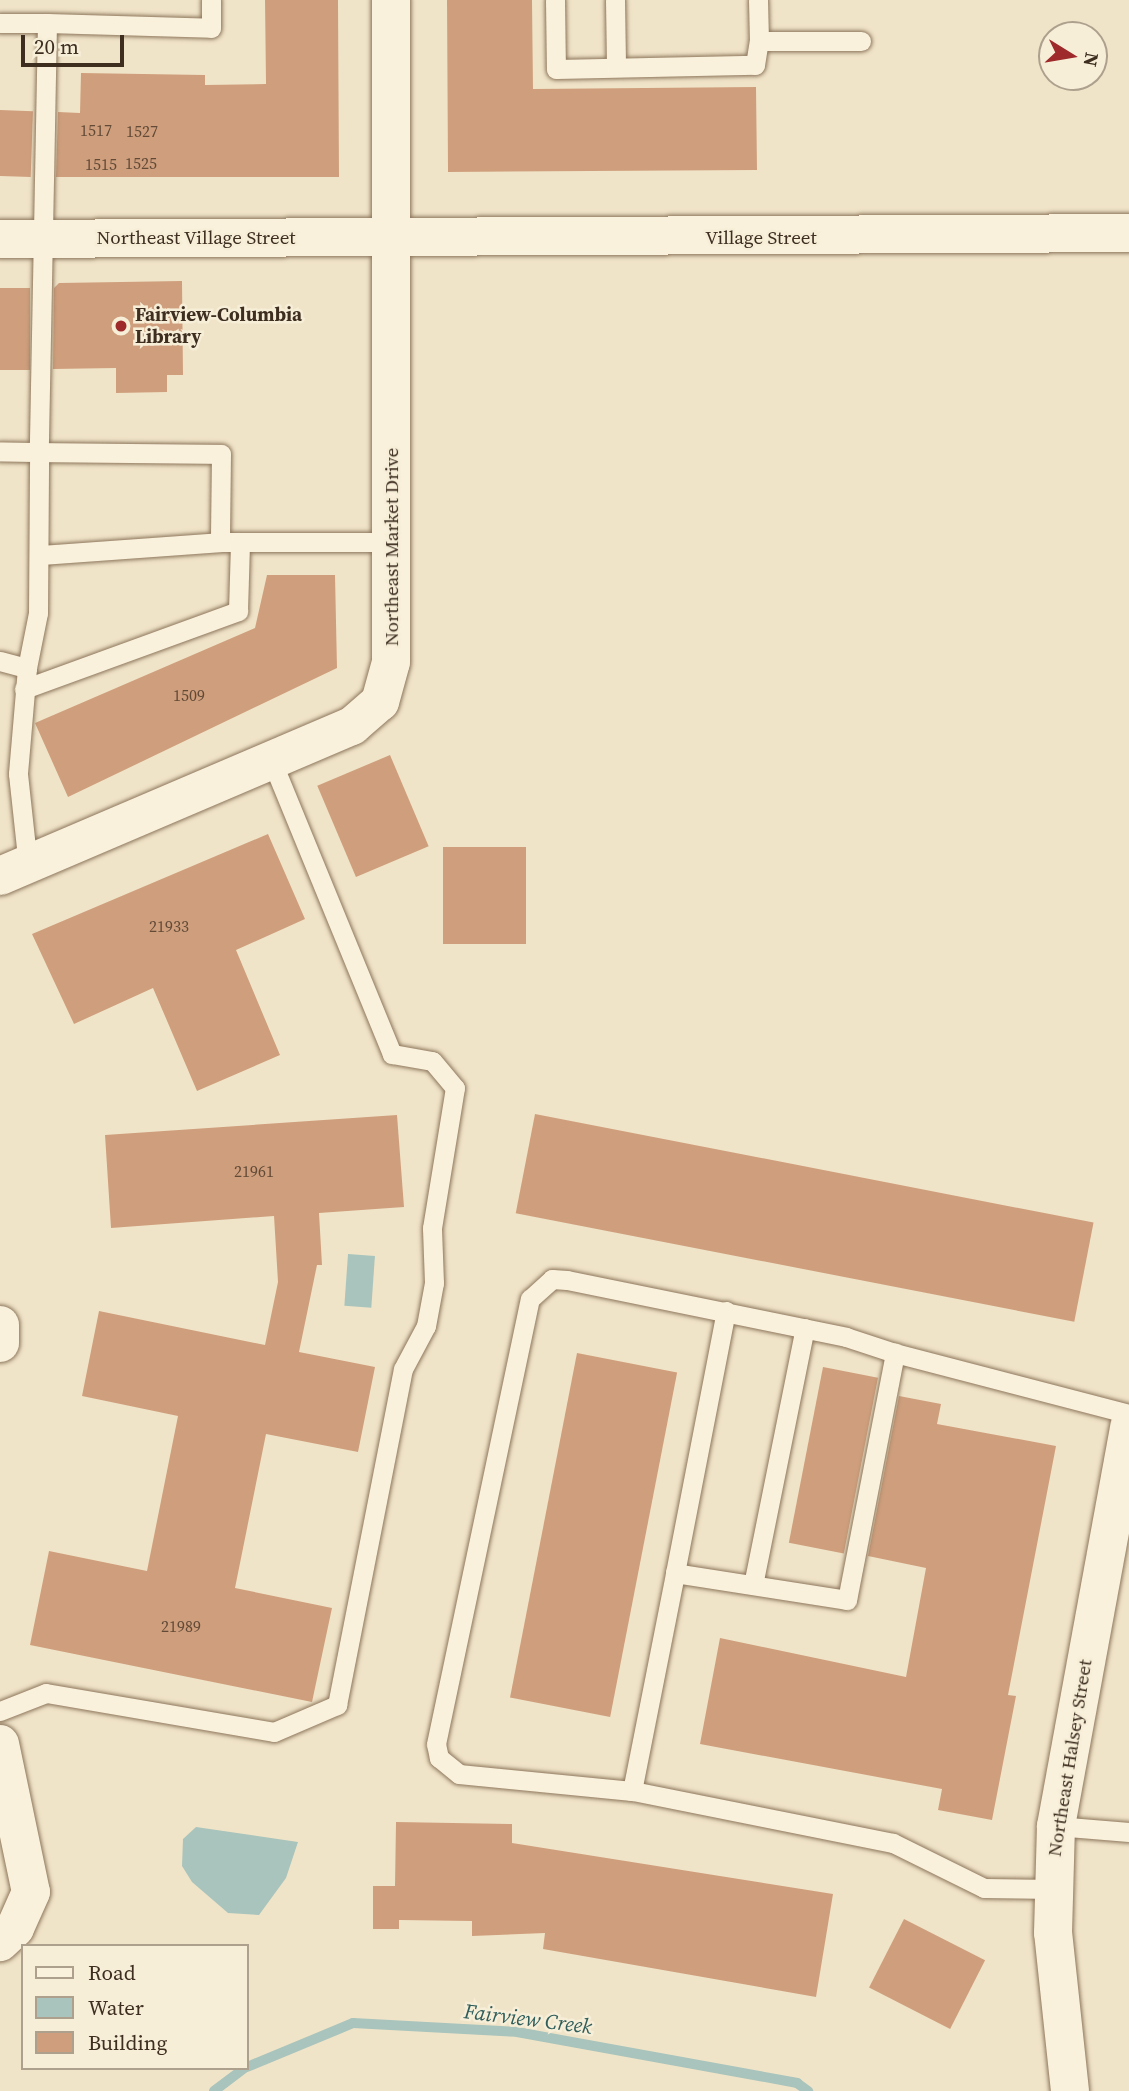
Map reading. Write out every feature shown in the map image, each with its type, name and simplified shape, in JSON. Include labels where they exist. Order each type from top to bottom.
[{"type":"street","name":"Northeast Market Drive","points":[[14,871],[352,726],[380,702],[391,662],[391,0]]},
{"type":"street","name":"Village Street","points":[[392,237],[1129,233]]},
{"type":"street","name":"Northeast Village Street","points":[[0,239],[392,237]]},
{"type":"street","points":[[0,1325],[0,1343]]},
{"type":"street","name":"Northeast Halsey Street","points":[[1070,2091],[1057,2006],[1054,1889],[1056,1826],[1118,1549],[1129,1427]]},
{"type":"street","points":[[0,1744],[31,1892],[15,1928],[0,1942]]},
{"type":"lane","points":[[0,23],[211,28],[211,0]]},
{"type":"lane","points":[[555,0],[556,69],[755,65],[759,41],[758,0]]},
{"type":"lane","points":[[615,0],[616,67]]},
{"type":"lane","points":[[14,871],[24,689],[38,613],[39,452],[46,238],[47,23]]},
{"type":"lane","points":[[759,41],[861,41]]},
{"type":"lane","points":[[0,451],[221,454],[238,611],[24,689]]},
{"type":"lane","points":[[40,555],[230,542],[392,542]]},
{"type":"lane","points":[[0,661],[27,668]]},
{"type":"lane","points":[[0,1710],[46,1693],[274,1732],[337,1705],[402,1369],[426,1326],[434,1283],[432,1228],[455,1088],[432,1061],[392,1054],[272,761]]},
{"type":"lane","points":[[1054,1889],[984,1888],[893,1843],[632,1791],[459,1774],[439,1758],[436,1744],[530,1299],[552,1279],[805,1328],[1129,1413]]},
{"type":"lane","points":[[632,1791],[726,1311]]},
{"type":"lane","points":[[753,1585],[805,1328]]},
{"type":"lane","points":[[675,1573],[847,1600],[895,1353]]},
{"type":"lane","points":[[1056,1826],[1129,1832]]},
{"type":"water","points":[[348,1254],[375,1256],[371,1308],[344,1306]]},
{"type":"water","points":[[196,1827],[298,1842],[286,1878],[259,1915],[228,1913],[192,1882],[182,1866],[183,1839]]},
{"type":"building","points":[[265,0],[338,0],[339,177],[56,177],[58,112],[80,113],[81,73],[205,75],[205,85],[266,84]]},
{"type":"building","points":[[447,0],[532,0],[533,89],[756,87],[757,170],[448,172]]},
{"type":"building","points":[[0,110],[33,111],[31,177],[0,176]]},
{"type":"building","name":"Fairview-Columbia Library","points":[[182,281],[183,375],[167,375],[167,392],[116,393],[116,368],[53,369],[54,288],[59,283]]},
{"type":"building","points":[[0,288],[30,288],[30,370],[0,370]]},
{"type":"building","points":[[267,575],[335,575],[337,668],[68,797],[35,723],[255,628]]},
{"type":"building","points":[[390,755],[429,846],[356,877],[317,786]]},
{"type":"building","points":[[268,834],[305,919],[236,950],[280,1055],[197,1091],[153,988],[74,1024],[32,934]]},
{"type":"building","points":[[443,847],[526,847],[526,944],[443,944]]},
{"type":"building","points":[[535,1114],[1094,1223],[1074,1322],[516,1213]]},
{"type":"building","points":[[397,1115],[404,1207],[319,1213],[322,1265],[317,1265],[299,1352],[375,1367],[358,1452],[266,1434],[235,1588],[332,1608],[312,1702],[30,1645],[49,1551],[147,1571],[178,1416],[82,1396],[99,1311],[265,1345],[278,1282],[274,1216],[111,1228],[105,1135]]},
{"type":"building","points":[[577,1353],[677,1372],[610,1717],[510,1698]]},
{"type":"building","points":[[823,1367],[878,1378],[844,1553],[789,1543]]},
{"type":"building","points":[[899,1396],[941,1404],[937,1424],[1056,1446],[1008,1695],[1016,1696],[992,1820],[938,1810],[942,1789],[700,1744],[720,1638],[906,1677],[926,1568],[868,1556]]},
{"type":"building","points":[[396,1822],[512,1824],[512,1843],[833,1894],[816,1997],[543,1949],[545,1933],[472,1936],[472,1921],[399,1920],[399,1929],[373,1929],[373,1886],[395,1886]]},
{"type":"building","points":[[904,1919],[985,1960],[950,2029],[869,1988]]},
{"type":"waterway","name":"Fairview Creek","points":[[248,2067],[353,2023],[517,2032],[797,2083],[808,2091]]},
{"type":"waterway","name":"Fairview Creek","points":[[214,2091],[241,2070]]},
{"type":"place","name":"Fairview-Columbia Library","points":[[121,326]]}]
